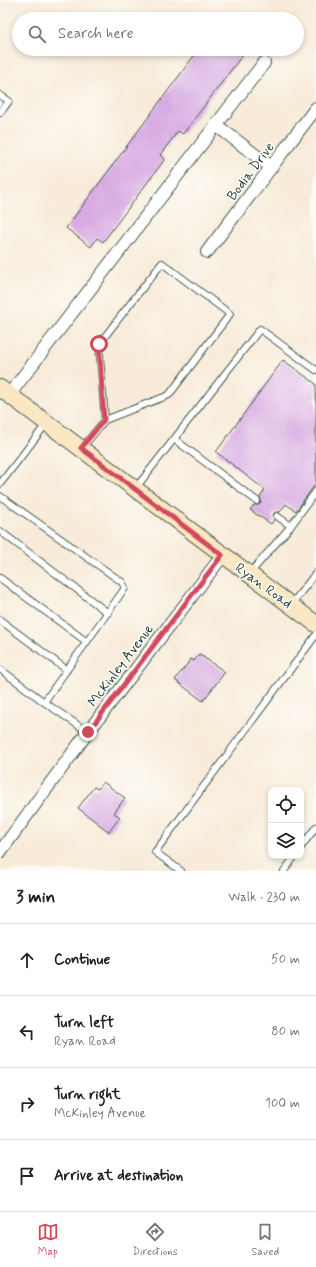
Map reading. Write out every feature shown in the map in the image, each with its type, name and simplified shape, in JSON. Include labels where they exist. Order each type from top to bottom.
[{"type":"main road","name":"Ryan Road","points":[[4,391],[316,624]]},
{"type":"street","points":[[4,391],[264,63]]},
{"type":"street","name":"Bodia Drive","points":[[207,252],[316,108]]},
{"type":"street","points":[[216,125],[271,167]]},
{"type":"street","name":"McKinley Avenue","points":[[0,852],[88,732],[222,555]]},
{"type":"lane","points":[[0,95],[9,101],[0,113]]},
{"type":"lane","points":[[81,448],[104,420],[169,395],[230,314],[162,263],[99,344],[104,420]]},
{"type":"lane","points":[[135,489],[260,329],[316,370]]},
{"type":"lane","points":[[0,484],[47,423]]},
{"type":"lane","points":[[174,439],[257,501]]},
{"type":"lane","points":[[249,574],[291,526],[316,491]]},
{"type":"lane","points":[[0,496],[122,582],[126,588],[44,702]]},
{"type":"lane","points":[[277,516],[291,526]]},
{"type":"lane","points":[[0,531],[108,613]]},
{"type":"lane","points":[[291,605],[316,572]]},
{"type":"lane","points":[[0,578],[87,642]]},
{"type":"lane","points":[[0,620],[67,670]]},
{"type":"lane","points":[[181,871],[155,852],[316,635]]},
{"type":"lane","points":[[0,669],[44,702],[88,732]]},
{"type":"lane","points":[[304,843],[316,827]]},
{"type":"lane","points":[[284,871],[293,859]]},
{"type":"building","points":[[194,56],[242,56],[183,134],[178,131],[160,155],[165,159],[103,242],[97,238],[91,247],[66,228]]},
{"type":"building","points":[[283,360],[316,384],[316,483],[296,511],[286,504],[280,512],[274,513],[274,520],[271,524],[250,510],[254,505],[261,503],[260,497],[265,490],[216,452]]},
{"type":"building","points":[[199,654],[225,672],[203,701],[175,680],[191,659],[194,661]]},
{"type":"building","points":[[103,782],[125,798],[114,813],[120,817],[109,832],[78,808],[94,787],[98,789]]},
{"type":"route","points":[[88,732],[222,555],[81,448],[104,420],[99,344]]}]
